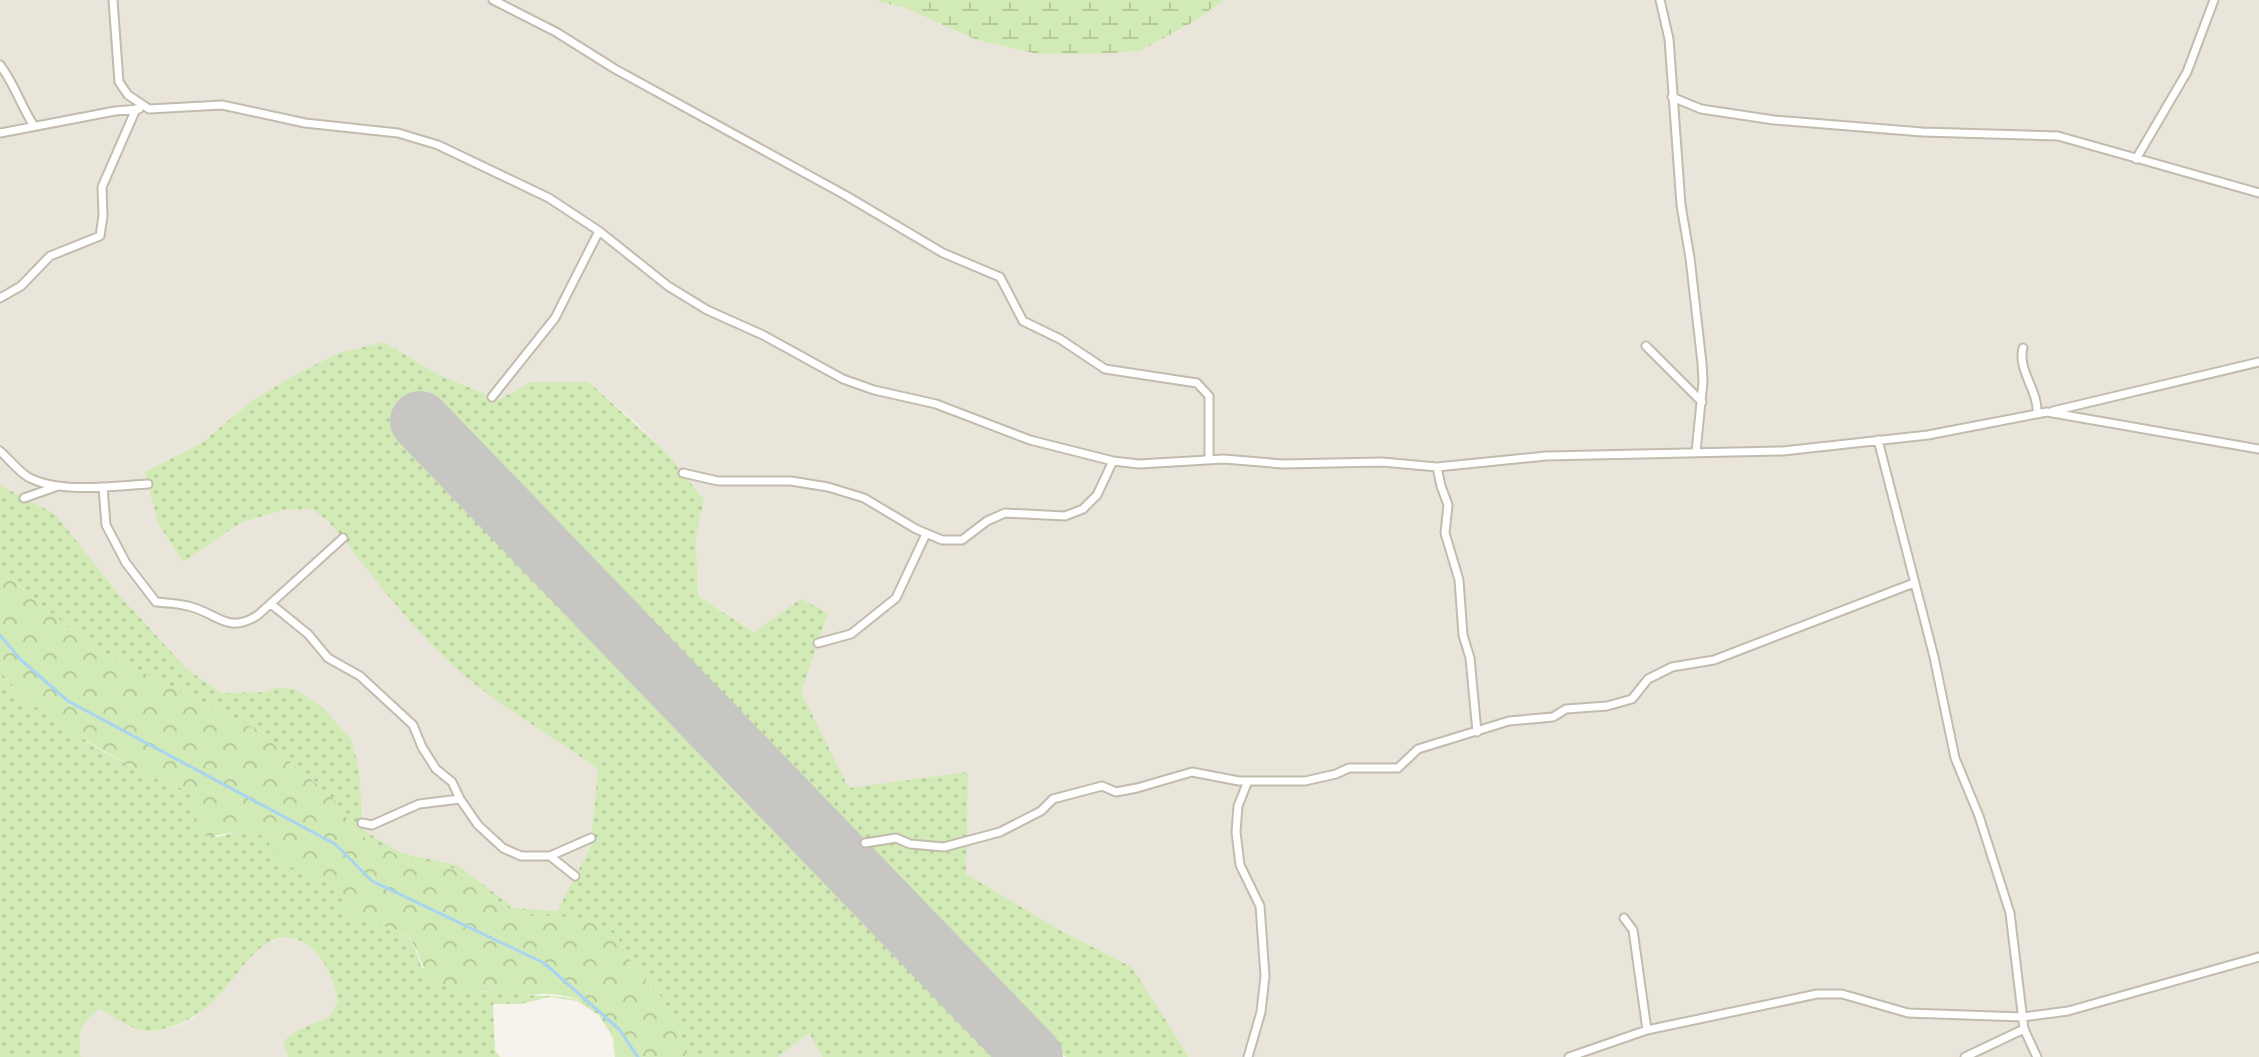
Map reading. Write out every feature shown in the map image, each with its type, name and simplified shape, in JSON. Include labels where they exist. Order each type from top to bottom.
[{"type":"street","points":[[113,0],[119,82],[128,95],[149,109]]},
{"type":"street","points":[[493,0],[556,32],[693,113],[845,195],[943,253],[1000,277],[1023,321],[1060,339],[1105,369],[1197,383],[1209,396],[1209,460]]},
{"type":"street","points":[[1660,0],[1669,39],[1681,205],[1702,363],[1702,402],[1696,452]]},
{"type":"street","points":[[2136,159],[2187,72],[2214,0]]},
{"type":"street","points":[[0,65],[34,126]]},
{"type":"street","points":[[1672,97],[1701,109],[1774,120],[1922,132],[2058,136],[2259,193]]},
{"type":"street","points":[[0,133],[136,109],[222,105],[305,123],[398,133],[438,145],[549,198],[599,231],[668,286],[707,310],[763,335],[843,379],[874,390],[936,404],[1030,440],[1113,461],[1139,464],[1209,460],[1283,464],[1409,463],[1437,467],[1546,456],[1783,451],[1928,435],[2047,412],[2259,362]]},
{"type":"street","points":[[0,298],[21,286],[50,256],[100,236],[102,187],[136,109]]},
{"type":"street","points":[[492,397],[555,318],[599,231]]},
{"type":"street","points":[[1646,346],[1702,402]]},
{"type":"street","points":[[2023,348],[2020,357],[2038,406],[2037,414]]},
{"type":"street","points":[[2047,412],[2259,449]]},
{"type":"street","points":[[1878,440],[1934,657],[1955,758],[1979,816],[2010,913],[2024,1029],[2037,1057]]},
{"type":"street","points":[[0,451],[29,477],[60,486],[148,484]]},
{"type":"street","points":[[683,473],[718,481],[791,481],[828,487],[864,498],[926,534],[942,540],[962,540],[987,521],[1005,513],[1065,516],[1083,509],[1097,495],[1113,461]]},
{"type":"street","points":[[1437,467],[1449,511],[1445,533],[1459,580],[1463,635],[1470,658],[1477,732]]},
{"type":"street","points":[[24,498],[60,486]]},
{"type":"street","points":[[103,487],[106,525],[126,563],[156,602],[187,606],[234,625],[244,625],[271,604],[343,538]]},
{"type":"street","points":[[818,643],[851,634],[896,598],[926,534]]},
{"type":"street","points":[[865,843],[896,838],[910,844],[944,847],[1000,832],[1041,811],[1053,799],[1102,786],[1116,792],[1192,772],[1248,781],[1305,781],[1349,768],[1398,768],[1418,749],[1509,721],[1553,717],[1566,709],[1607,706],[1632,699],[1648,679],[1672,667],[1714,660],[1914,583]]},
{"type":"street","points":[[271,604],[308,634],[328,658],[360,676],[413,725],[436,769],[452,782],[478,825],[503,848],[521,856],[550,856],[591,838]]},
{"type":"street","points":[[1248,781],[1238,806],[1236,832],[1240,865],[1260,906],[1265,976],[1261,1012],[1248,1057]]},
{"type":"street","points":[[362,823],[372,825],[419,804],[460,799]]},
{"type":"street","points":[[550,856],[575,876]]},
{"type":"street","points":[[1624,918],[1633,930],[1647,1030]]},
{"type":"street","points":[[1569,1057],[1647,1030],[1817,994],[1842,994],[1908,1013],[2023,1017],[2068,1011],[2259,957]]},
{"type":"street","points":[[1965,1057],[2024,1029]]},
{"type":"shaded area","points":[[0,0],[874,0],[905,8],[977,40],[1037,54],[1097,54],[1140,51],[1193,22],[1224,0],[2259,0],[2259,1057],[1189,1057],[1132,967],[1061,931],[966,874],[849,788],[801,692],[801,600],[755,632],[698,596],[696,537],[704,500],[666,452],[634,421],[589,382],[530,382],[499,400],[435,373],[384,342],[249,403],[203,442],[145,472],[183,562],[240,523],[282,510],[312,509],[328,521],[401,608],[598,769],[590,848],[557,911],[514,908],[458,865],[401,853],[363,830],[362,803],[276,688],[265,692],[223,693],[186,668],[121,597],[55,514],[0,485]]},
{"type":"shaded area","points":[[285,936],[302,940],[322,958],[332,973],[338,1002],[329,1017],[300,1029],[284,1041],[288,1057],[81,1057],[78,1040],[88,1016],[100,1009],[145,1032],[176,1026],[194,1018],[219,995],[248,959],[266,944]]},
{"type":"shaded area","points":[[809,1033],[823,1057],[778,1057]]},
{"type":"green space","points":[[874,0],[1224,0],[1193,22],[1140,51],[1037,54],[977,40],[905,8]]},
{"type":"green space","points":[[384,342],[435,373],[499,400],[530,382],[589,382],[666,452],[704,500],[696,537],[698,596],[754,632],[801,599],[828,613],[801,692],[849,788],[968,772],[966,874],[1061,931],[1132,967],[1189,1057],[1066,1057],[437,406],[404,425],[459,490],[657,681],[1015,1057],[823,1057],[809,1033],[778,1057],[690,1057],[661,997],[633,965],[618,939],[596,922],[515,913],[455,869],[399,856],[359,834],[329,794],[294,766],[262,732],[92,647],[0,570],[0,485],[55,514],[121,597],[186,668],[222,693],[294,689],[320,705],[351,739],[359,768],[363,830],[401,853],[458,865],[514,908],[557,911],[590,848],[598,769],[499,702],[444,657],[413,625],[328,521],[312,509],[282,510],[240,523],[183,562],[158,523],[145,472],[203,442],[249,403],[295,375],[339,353]]},
{"type":"green space","points":[[0,570],[92,647],[262,732],[294,766],[329,794],[359,834],[399,856],[455,869],[515,913],[568,917],[596,922],[608,928],[633,965],[661,997],[690,1057],[618,1057],[612,1030],[606,1020],[589,1004],[578,999],[550,994],[469,991],[441,985],[428,974],[409,938],[391,928],[354,918],[348,912],[341,888],[288,865],[259,834],[241,831],[204,835],[197,823],[193,797],[80,737],[27,701],[0,671]]},
{"type":"green space","points":[[0,671],[27,701],[94,746],[194,797],[197,823],[217,837],[243,830],[257,832],[268,840],[283,862],[341,888],[344,901],[356,916],[394,929],[407,937],[422,968],[474,991],[496,990],[574,999],[599,1010],[615,1036],[618,1057],[615,1057],[613,1038],[599,1015],[577,1001],[549,997],[521,1004],[493,1004],[495,1050],[500,1057],[288,1057],[283,1041],[300,1029],[329,1017],[338,1002],[322,960],[297,939],[284,937],[260,949],[214,1000],[201,1012],[179,1024],[144,1031],[100,1009],[88,1018],[82,1029],[81,1057],[0,1057]]},
{"type":"waterway","points":[[0,635],[20,659],[68,701],[335,844],[372,881],[544,963],[619,1029],[638,1057]]},
{"type":"runway","points":[[420,421],[1033,1057]]}]
